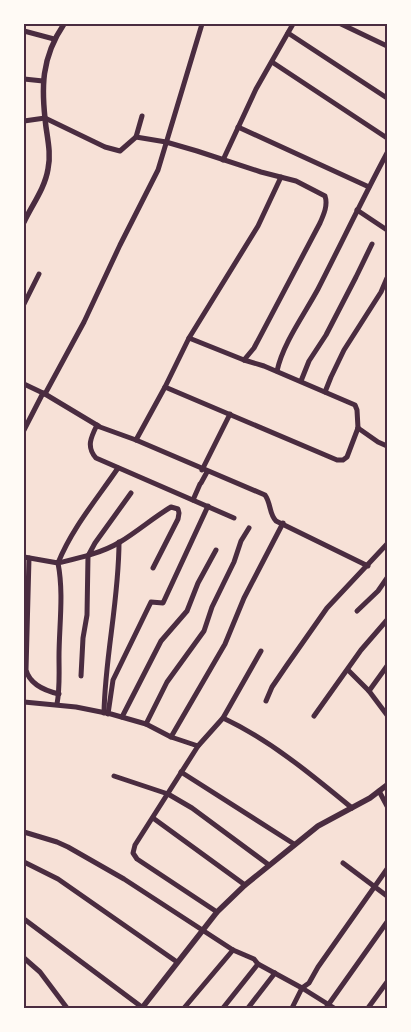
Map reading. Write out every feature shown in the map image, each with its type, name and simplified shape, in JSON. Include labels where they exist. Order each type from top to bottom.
[{"type":"street","points":[[24,222],[49,168],[42,81],[46,60],[54,39],[64,24]]},
{"type":"street","points":[[24,430],[84,322],[158,170],[202,24]]},
{"type":"street","points":[[223,160],[256,89],[293,24]]},
{"type":"street","points":[[341,24],[387,46]]},
{"type":"street","points":[[24,31],[54,39]]},
{"type":"street","points":[[288,33],[387,98]]},
{"type":"street","points":[[272,62],[387,138]]},
{"type":"street","points":[[24,79],[42,81]]},
{"type":"street","points":[[24,121],[45,118],[105,147],[120,151],[136,137],[142,116]]},
{"type":"street","points":[[238,127],[369,187]]},
{"type":"street","points":[[136,137],[166,142],[281,177],[304,185],[325,196],[327,199],[325,212],[254,348],[244,360]]},
{"type":"street","points":[[277,371],[282,353],[317,290],[387,153]]},
{"type":"street","points":[[136,440],[166,386],[189,338],[258,226],[281,177]]},
{"type":"street","points":[[357,210],[387,230]]},
{"type":"street","points":[[301,382],[309,360],[326,335],[372,244]]},
{"type":"street","points":[[24,304],[39,274]]},
{"type":"street","points":[[325,392],[344,350],[387,278]]},
{"type":"street","points":[[166,386],[337,460],[343,460],[347,457],[358,428],[357,408],[277,371],[189,338]]},
{"type":"street","points":[[24,384],[44,393],[96,425],[136,440],[265,496],[268,498],[274,519],[368,566]]},
{"type":"street","points":[[193,500],[230,414]]},
{"type":"street","points":[[96,425],[91,439],[91,453],[96,458],[234,518]]},
{"type":"street","points":[[358,428],[387,446]]},
{"type":"street","points":[[57,704],[59,694],[61,600],[61,577],[58,563],[66,544],[118,468]]},
{"type":"street","points":[[81,676],[83,638],[87,615],[88,556],[94,543],[131,493]]},
{"type":"street","points":[[106,713],[113,680],[151,602],[163,603],[208,506]]},
{"type":"street","points":[[59,694],[43,689],[31,680],[26,670],[26,558],[58,563],[88,556],[119,542],[171,507],[178,509],[180,513],[178,519],[154,568]]},
{"type":"street","points":[[171,737],[225,644],[248,590],[283,523]]},
{"type":"street","points":[[146,724],[175,670],[204,631],[212,607],[234,562],[241,541],[250,528]]},
{"type":"street","points":[[106,713],[104,691],[119,575],[119,542]]},
{"type":"street","points":[[266,701],[272,687],[307,634],[327,608],[387,544]]},
{"type":"street","points":[[122,717],[161,641],[187,611],[202,575],[216,550]]},
{"type":"street","points":[[356,611],[378,591],[387,578]]},
{"type":"street","points":[[314,716],[361,650],[387,620]]},
{"type":"street","points":[[217,912],[134,856],[133,849],[198,746],[223,718],[261,652]]},
{"type":"street","points":[[369,691],[387,666]]},
{"type":"street","points":[[348,670],[387,713]]},
{"type":"street","points":[[24,702],[57,704],[122,717],[146,724],[171,737],[198,746]]},
{"type":"street","points":[[223,718],[249,730],[352,808]]},
{"type":"street","points":[[181,772],[294,844]]},
{"type":"street","points":[[114,776],[168,794],[192,808],[269,864]]},
{"type":"street","points":[[24,919],[142,1008],[217,912],[245,885],[318,826],[370,798],[387,785]]},
{"type":"street","points":[[379,791],[387,806]]},
{"type":"street","points":[[153,818],[245,885]]},
{"type":"street","points":[[24,832],[68,847],[124,880],[233,950],[254,959],[258,964],[302,988],[327,1006],[334,1008]]},
{"type":"street","points":[[24,862],[58,879],[177,962]]},
{"type":"street","points":[[343,863],[387,896]]},
{"type":"street","points":[[292,1008],[302,988],[309,983],[387,869]]},
{"type":"street","points":[[327,1006],[387,922]]},
{"type":"street","points":[[184,1008],[233,950]]},
{"type":"street","points":[[24,958],[40,972],[68,1008]]},
{"type":"street","points":[[223,1008],[258,964]]},
{"type":"street","points":[[248,1008],[275,973]]},
{"type":"street","points":[[368,1008],[387,982]]}]
